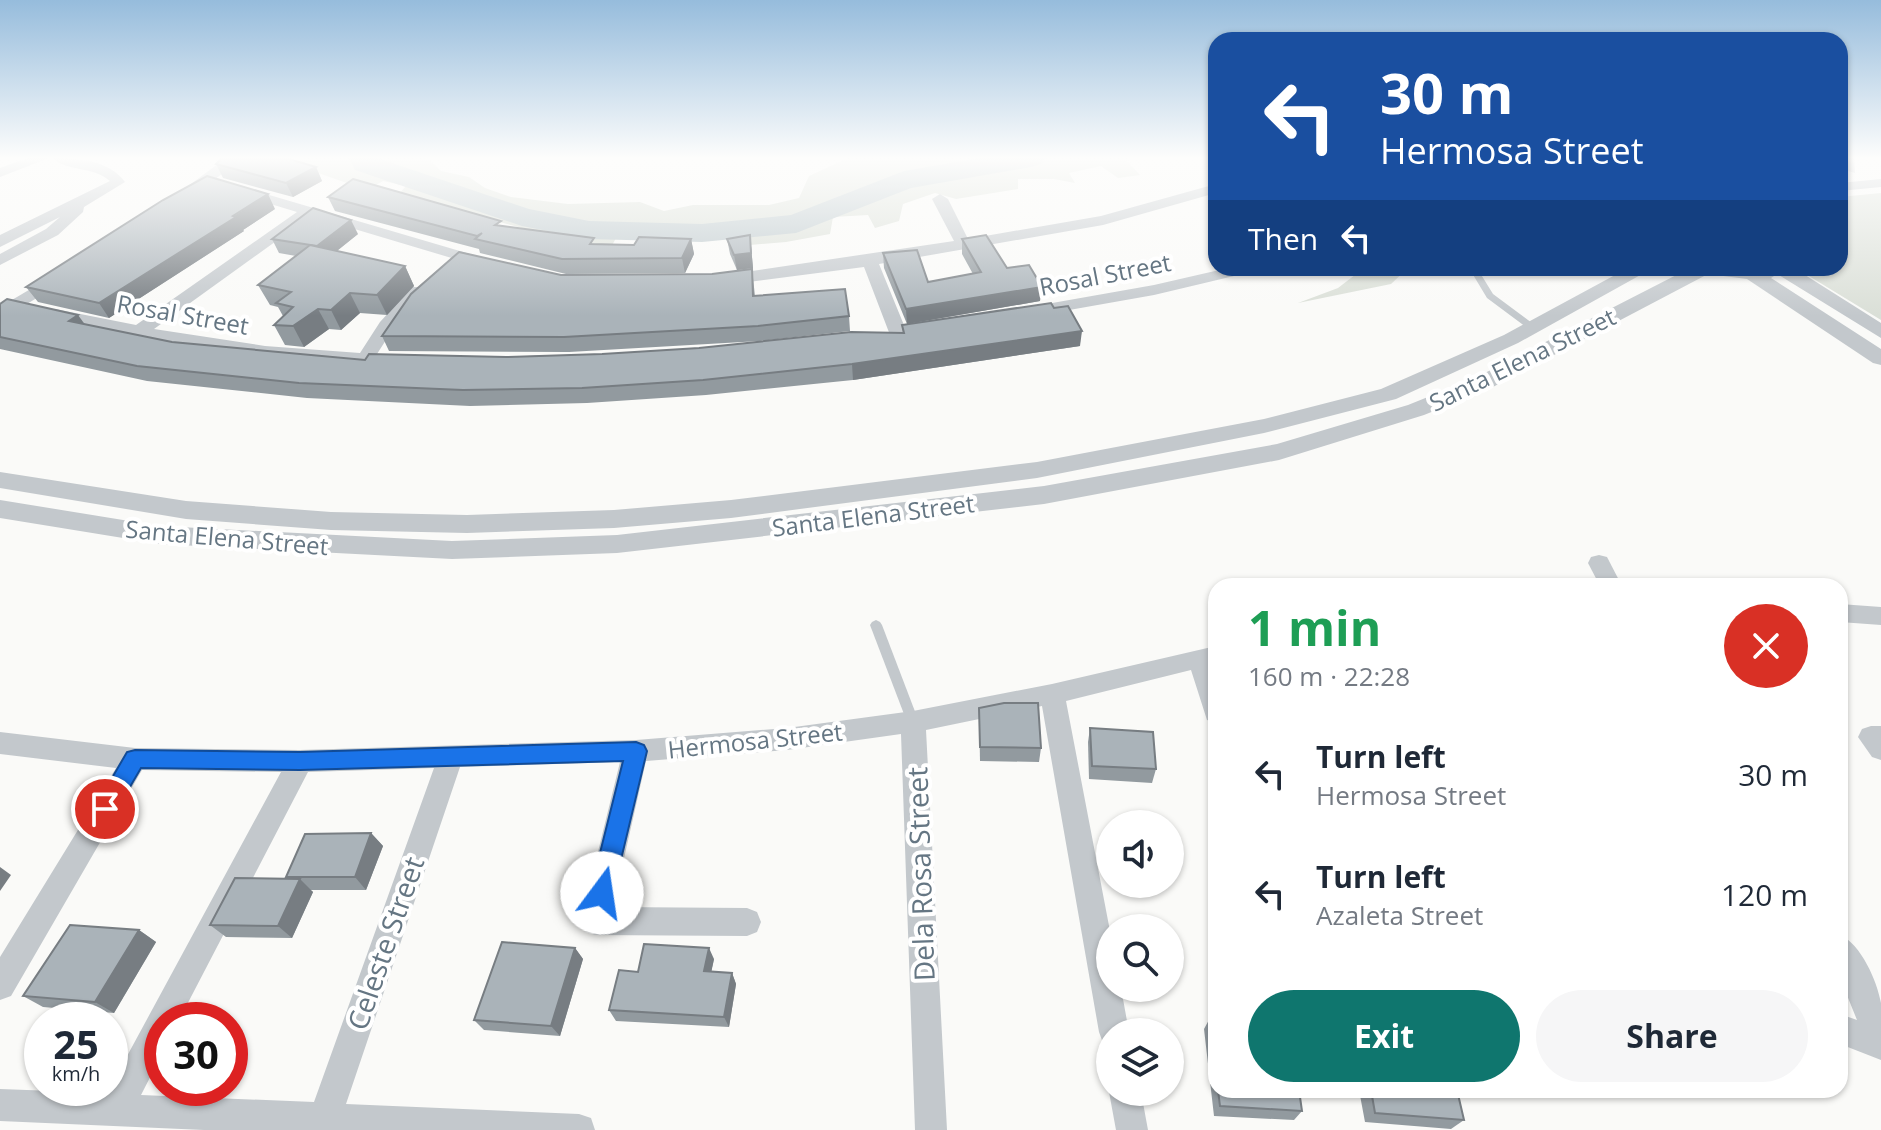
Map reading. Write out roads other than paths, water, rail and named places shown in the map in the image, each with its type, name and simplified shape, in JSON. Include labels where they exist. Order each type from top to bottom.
[{"type":"street","points":[[0,242],[19,227],[63,211]]},
{"type":"street","points":[[0,260],[52,232],[75,211]]},
{"type":"street","points":[[138,332],[308,211],[499,267]]},
{"type":"street","points":[[946,211],[963,244]]},
{"type":"street","points":[[715,281],[870,261],[1103,220],[1136,211]]},
{"type":"street","points":[[365,359],[386,326],[435,277],[461,257]]},
{"type":"street","points":[[870,261],[899,335]]},
{"type":"street","points":[[7,310],[68,271]]},
{"type":"street","name":"Rosal Street","points":[[1004,317],[1214,276]]},
{"type":"street","name":"Santa Elena Street","points":[[0,480],[186,510],[331,521],[467,524],[614,519],[731,509],[1037,470],[1264,426],[1388,394],[1533,328],[1628,276]]},
{"type":"street","name":"Santa Elena Street","points":[[0,509],[160,535],[452,550],[617,544],[1044,495],[1279,452],[1416,410],[1483,383],[1691,276]]},
{"type":"street","points":[[1755,276],[1881,358]]},
{"type":"street","points":[[1793,276],[1881,332]]},
{"type":"street","name":"Rosal Street","points":[[7,310],[252,351],[411,360]]},
{"type":"street","points":[[1599,563],[1607,578]]},
{"type":"street","points":[[1848,614],[1881,616]]},
{"type":"street","name":"Hermosa Street","points":[[0,743],[135,759],[300,761],[636,751],[787,739],[913,722],[1052,694],[1208,657]]},
{"type":"street","points":[[1052,694],[1111,1018]]},
{"type":"street","name":"Dela Rosa Street","points":[[913,722],[931,1130]]},
{"type":"street","points":[[1881,737],[1871,737],[1881,749]]},
{"type":"street","points":[[636,751],[595,921],[747,922]]},
{"type":"street","name":"Celeste Street","points":[[322,1124],[451,755]]},
{"type":"street","points":[[0,985],[135,759]]},
{"type":"street","points":[[173,1002],[300,761]]},
{"type":"street","points":[[1848,963],[1857,978],[1881,1044]]},
{"type":"street","points":[[1848,1032],[1881,1044]]},
{"type":"street","points":[[116,1110],[144,1057]]},
{"type":"street","points":[[0,1105],[322,1124],[579,1130]]},
{"type":"street","points":[[1128,1106],[1132,1130]]},
{"type":"lane","points":[[1478,276],[1490,296],[1533,328]]},
{"type":"lane","name":"Dela Rosa Street","points":[[876,625],[913,722]]},
{"type":"waterway","points":[[503,211],[589,230],[702,233],[796,224],[829,211]]}]
